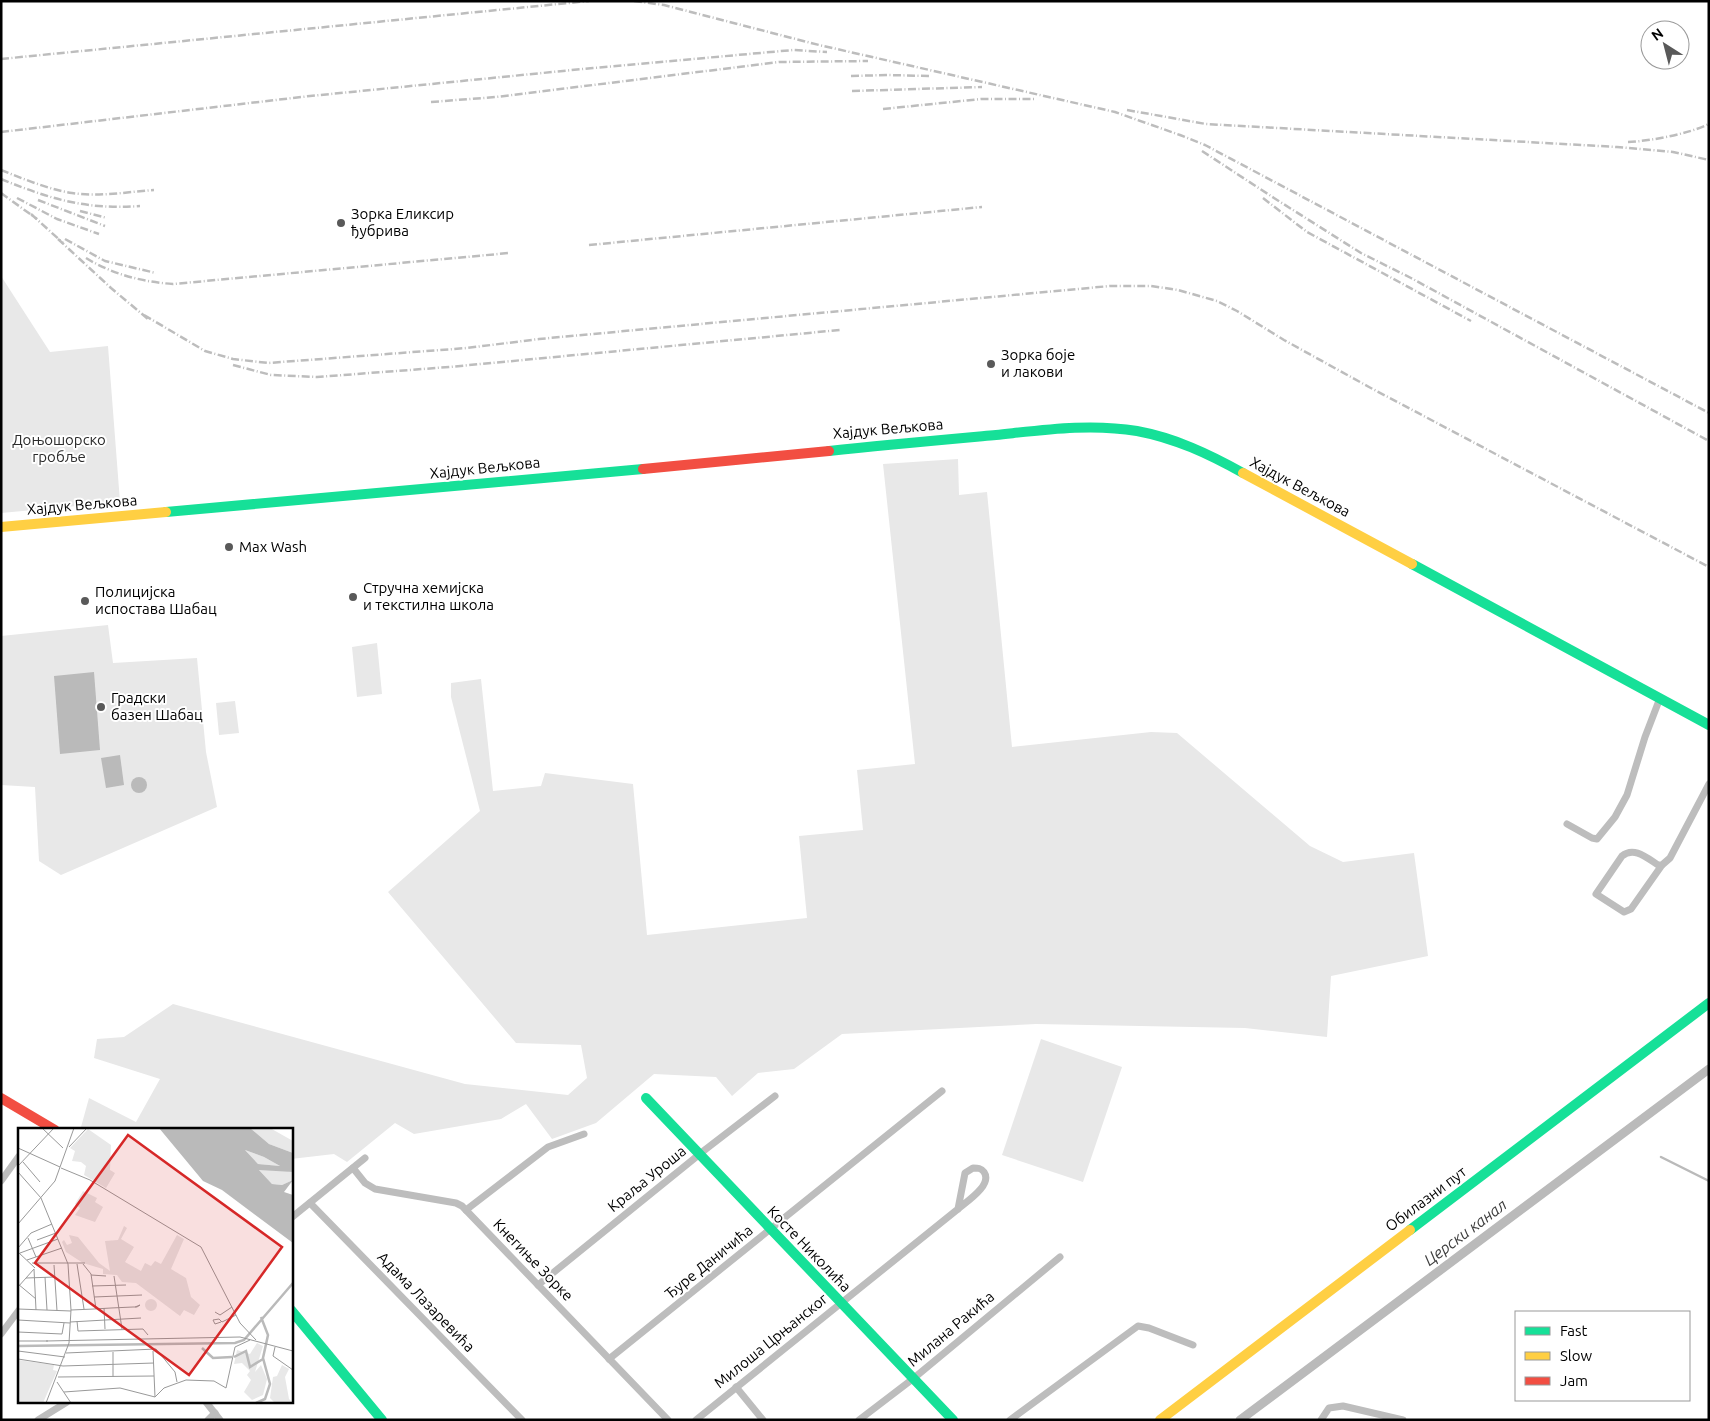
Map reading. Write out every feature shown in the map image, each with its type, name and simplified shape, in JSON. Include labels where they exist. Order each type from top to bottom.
[{"type":"main road","name":"Хајдук Вељкова","points":[[1,527],[441,488],[1054,429],[1091,426],[1115,427],[1181,442],[1214,457],[1709,725]]},
{"type":"main road","name":"Обилазни пут","points":[[1160,1420],[1709,1003]]},
{"type":"main road","points":[[1,1098],[40,1126]]},
{"type":"main road","name":"Косте Николића","points":[[646,1098],[953,1420]]},
{"type":"main road","points":[[292,1311],[382,1420]]},
{"type":"street","points":[[1567,824],[1597,839],[1615,817],[1627,795],[1645,737],[1660,698]]},
{"type":"street","points":[[1662,865],[1658,865],[1637,852],[1629,852],[1622,856],[1596,894],[1624,912],[1631,909],[1662,865],[1670,858],[1709,784]]},
{"type":"street","name":"Ђуре Даничића","points":[[609,1359],[942,1090]]},
{"type":"street","name":"Краља Уроша","points":[[538,1285],[775,1096]]},
{"type":"street","points":[[466,1210],[548,1147],[584,1134]]},
{"type":"street","points":[[1,1181],[18,1157]]},
{"type":"street","points":[[292,1217],[365,1158]]},
{"type":"street","name":"Кнегиње Зорке","points":[[353,1168],[365,1183],[375,1189],[456,1203],[466,1210],[668,1420]]},
{"type":"street","name":"Милоша Црњанског","points":[[696,1420],[958,1209],[984,1185],[986,1176],[981,1169],[973,1168],[965,1173],[958,1209]]},
{"type":"street","name":"Адама Лазаревића","points":[[310,1203],[522,1420]]},
{"type":"street","name":"Милана Ракића","points":[[859,1420],[914,1378],[1060,1257]]},
{"type":"street","points":[[1,1334],[18,1311]]},
{"type":"street","points":[[1010,1420],[1138,1326],[1149,1328],[1193,1345]]},
{"type":"street","points":[[736,1387],[763,1420]]},
{"type":"street","points":[[40,1419],[64,1404]]},
{"type":"street","points":[[208,1404],[220,1420]]},
{"type":"street","points":[[1321,1420],[1329,1408],[1343,1406],[1403,1420]]},
{"type":"street","points":[[208,1420],[215,1413]]},
{"type":"green space","name":"Доњошорско гробље","points":[[1,276],[50,352],[108,346],[120,502],[1,513]]},
{"type":"green space","points":[[958,459],[959,495],[987,492],[1012,747],[1151,732],[1177,733],[1310,846],[1343,862],[1414,853],[1428,956],[1331,976],[1327,1037],[1245,1028],[1036,1024],[842,1034],[794,1069],[758,1073],[732,1096],[716,1077],[654,1074],[596,1123],[552,1139],[526,1104],[501,1119],[414,1134],[395,1123],[347,1162],[334,1154],[292,1159],[292,1128],[81,1127],[89,1098],[136,1122],[160,1079],[94,1058],[97,1039],[124,1037],[173,1004],[465,1084],[568,1095],[587,1078],[581,1045],[516,1043],[388,892],[480,811],[451,697],[451,683],[481,679],[493,791],[541,786],[545,773],[633,784],[647,935],[807,918],[799,836],[863,830],[857,770],[915,764],[883,464]]},
{"type":"green space","name":"Градски базен Шабац","points":[[108,625],[113,663],[197,658],[206,752],[217,807],[61,875],[39,861],[35,787],[1,785],[1,636]]},
{"type":"green space","points":[[377,643],[382,694],[357,697],[352,647]]},
{"type":"green space","points":[[235,701],[239,733],[219,735],[216,703]]},
{"type":"green space","points":[[1041,1039],[1122,1067],[1083,1182],[1002,1155]]},
{"type":"shaded area","points":[[94,672],[100,750],[60,754],[54,676]]},
{"type":"shaded area","points":[[120,755],[124,785],[106,788],[101,758]]},
{"type":"shaded area","points":[[139,777],[147,785],[139,793],[131,785]]},
{"type":"waterway","name":"Церски канал","points":[[1240,1420],[1709,1069]]},
{"type":"waterway","points":[[1661,1157],[1709,1181]]},
{"type":"railway","points":[[1,59],[589,1]]},
{"type":"railway","points":[[634,1],[664,5],[819,45],[1115,112],[1180,135],[1205,145],[1709,413]]},
{"type":"railway","points":[[1,132],[310,96],[593,68],[793,50],[827,52]]},
{"type":"railway","points":[[431,102],[496,97],[779,62],[868,61]]},
{"type":"railway","points":[[851,76],[931,76]]},
{"type":"railway","points":[[852,91],[982,87]]},
{"type":"railway","points":[[883,109],[981,99],[1035,99]]},
{"type":"railway","points":[[1127,110],[1206,124],[1617,147],[1673,152],[1709,160]]},
{"type":"railway","points":[[1628,142],[1669,136],[1691,131],[1709,124]]},
{"type":"railway","points":[[1202,151],[1361,253],[1411,278],[1709,441]]},
{"type":"railway","points":[[1,170],[45,186],[72,193],[103,194],[154,190]]},
{"type":"railway","points":[[1,179],[69,202],[102,206],[140,206]]},
{"type":"railway","points":[[1,193],[37,219]]},
{"type":"railway","points":[[17,198],[57,219],[99,234]]},
{"type":"railway","points":[[1263,198],[1307,232],[1471,321]]},
{"type":"railway","points":[[38,200],[105,226]]},
{"type":"railway","points":[[589,245],[982,207]]},
{"type":"railway","points":[[80,211],[107,218]]},
{"type":"railway","points":[[31,214],[63,243]]},
{"type":"railway","points":[[58,239],[148,319]]},
{"type":"railway","points":[[65,239],[105,261],[156,273]]},
{"type":"railway","points":[[86,258],[106,269],[128,276],[173,284],[509,253]]},
{"type":"railway","points":[[144,315],[205,351],[233,359],[268,363],[467,348],[539,339],[1110,286],[1151,286],[1178,290],[1217,301],[1237,311],[1284,340],[1369,387],[1709,567]]},
{"type":"railway","points":[[233,365],[271,375],[317,377],[449,367],[840,330]]},
{"type":"traffic: fast","points":[[829,451],[1084,427],[1137,431],[1165,438],[1205,453],[1243,473]]},
{"type":"traffic: fast","points":[[166,512],[643,469]]},
{"type":"traffic: fast","points":[[1412,564],[1709,725]]},
{"type":"traffic: fast","points":[[1410,1230],[1709,1003]]},
{"type":"traffic: fast","points":[[646,1098],[953,1420]]},
{"type":"traffic: fast","points":[[292,1311],[382,1420]]},
{"type":"traffic: slow","points":[[1243,473],[1412,564]]},
{"type":"traffic: slow","points":[[1,527],[166,512]]},
{"type":"traffic: slow","points":[[1160,1420],[1410,1230]]},
{"type":"traffic: jam","points":[[643,469],[829,451]]},
{"type":"traffic: jam","points":[[1,1098],[52,1128]]},
{"type":"place","name":"Зорка Еликсир ђубрива","points":[[341,223]]},
{"type":"place","name":"Зорка боје и лакови","points":[[991,364]]},
{"type":"place","name":"Max Wash","points":[[229,547]]},
{"type":"place","name":"Стручна хемијска и текстилна школа","points":[[353,597]]},
{"type":"place","name":"Полицијска испостава Шабац","points":[[85,601]]},
{"type":"place","name":"Градски базен Шабац","points":[[101,707]]}]
